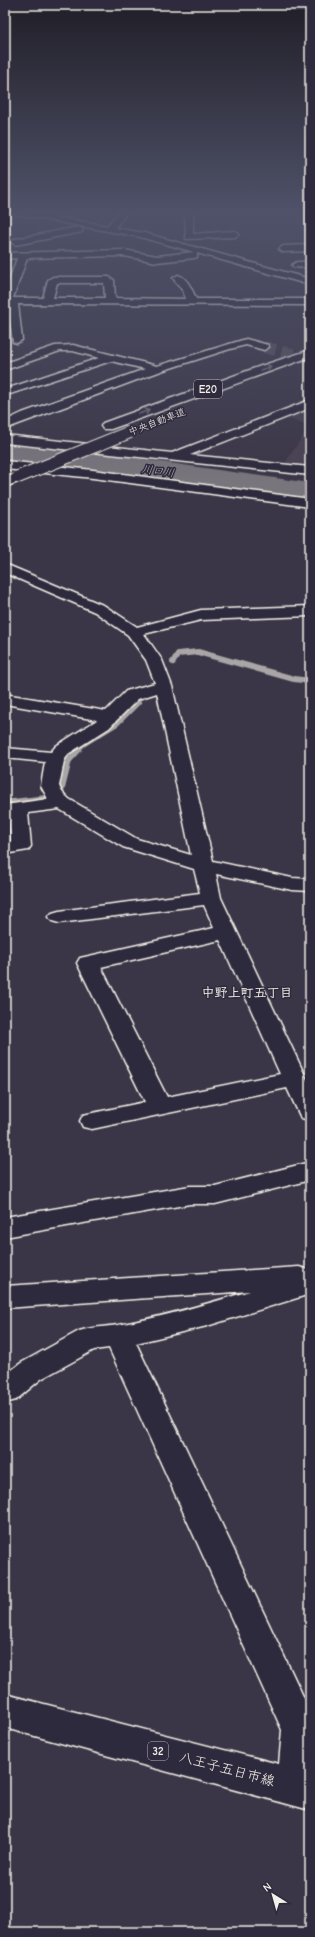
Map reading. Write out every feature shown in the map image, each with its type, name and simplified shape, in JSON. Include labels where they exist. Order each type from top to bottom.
[{"type":"main road","points":[[8,301],[18,340]]},
{"type":"main road","points":[[23,301],[310,302]]},
{"type":"main road","points":[[5,425],[157,369],[246,342],[264,346]]},
{"type":"main road","points":[[5,367],[59,348],[73,348],[108,358],[157,369]]},
{"type":"main road","name":"中央自動車道","points":[[5,466],[250,373],[310,353]]},
{"type":"main road","points":[[8,390],[108,358]]},
{"type":"main road","points":[[8,390],[57,405]]},
{"type":"main road","points":[[174,457],[310,404]]},
{"type":"main road","name":"中央自動車道","points":[[5,483],[144,426]]},
{"type":"main road","points":[[5,439],[310,471]]},
{"type":"main road","points":[[5,466],[93,474],[310,503]]},
{"type":"main road","points":[[5,568],[100,609],[134,632],[154,660],[164,686],[211,898],[310,1112]]},
{"type":"main road","points":[[134,632],[201,615],[310,611]]},
{"type":"main road","points":[[164,686],[132,695],[103,724],[62,750],[57,758],[50,786],[53,794],[62,803],[130,843],[204,865],[292,884],[310,885]]},
{"type":"main road","points":[[5,699],[110,717]]},
{"type":"main road","points":[[5,753],[57,758]]},
{"type":"main road","points":[[5,848],[21,846],[11,810],[62,803]]},
{"type":"main road","points":[[59,917],[211,898]]},
{"type":"main road","points":[[160,1108],[88,963],[226,932]]},
{"type":"main road","points":[[92,1121],[294,1079]]},
{"type":"main road","points":[[5,1227],[190,1195],[215,1195],[310,1171]]},
{"type":"main road","points":[[5,1297],[310,1277]]},
{"type":"main road","points":[[5,1391],[31,1371],[89,1339],[118,1336],[207,1315],[310,1283]]},
{"type":"main road","points":[[118,1336],[300,1729],[302,1789]]},
{"type":"main road","name":"八王子五日市線","points":[[5,1711],[302,1789]]},
{"type":"shaded area","points":[[310,410],[310,425],[287,419]]},
{"type":"shaded area","points":[[310,426],[310,468],[284,464]]},
{"type":"waterway","name":"川口川","points":[[5,453],[120,465],[310,493]]},
{"type":"waterway","points":[[173,662],[178,654],[198,652],[294,679],[310,681]]},
{"type":"waterway","points":[[78,749],[83,744],[117,723],[138,702]]},
{"type":"waterway","points":[[60,792],[68,760],[78,749]]},
{"type":"waterway","points":[[5,804],[47,799]]},
{"type":"tunnel","points":[[264,347],[310,359]]},
{"type":"district","name":"中野上町五丁目","points":[[247,992]]}]
